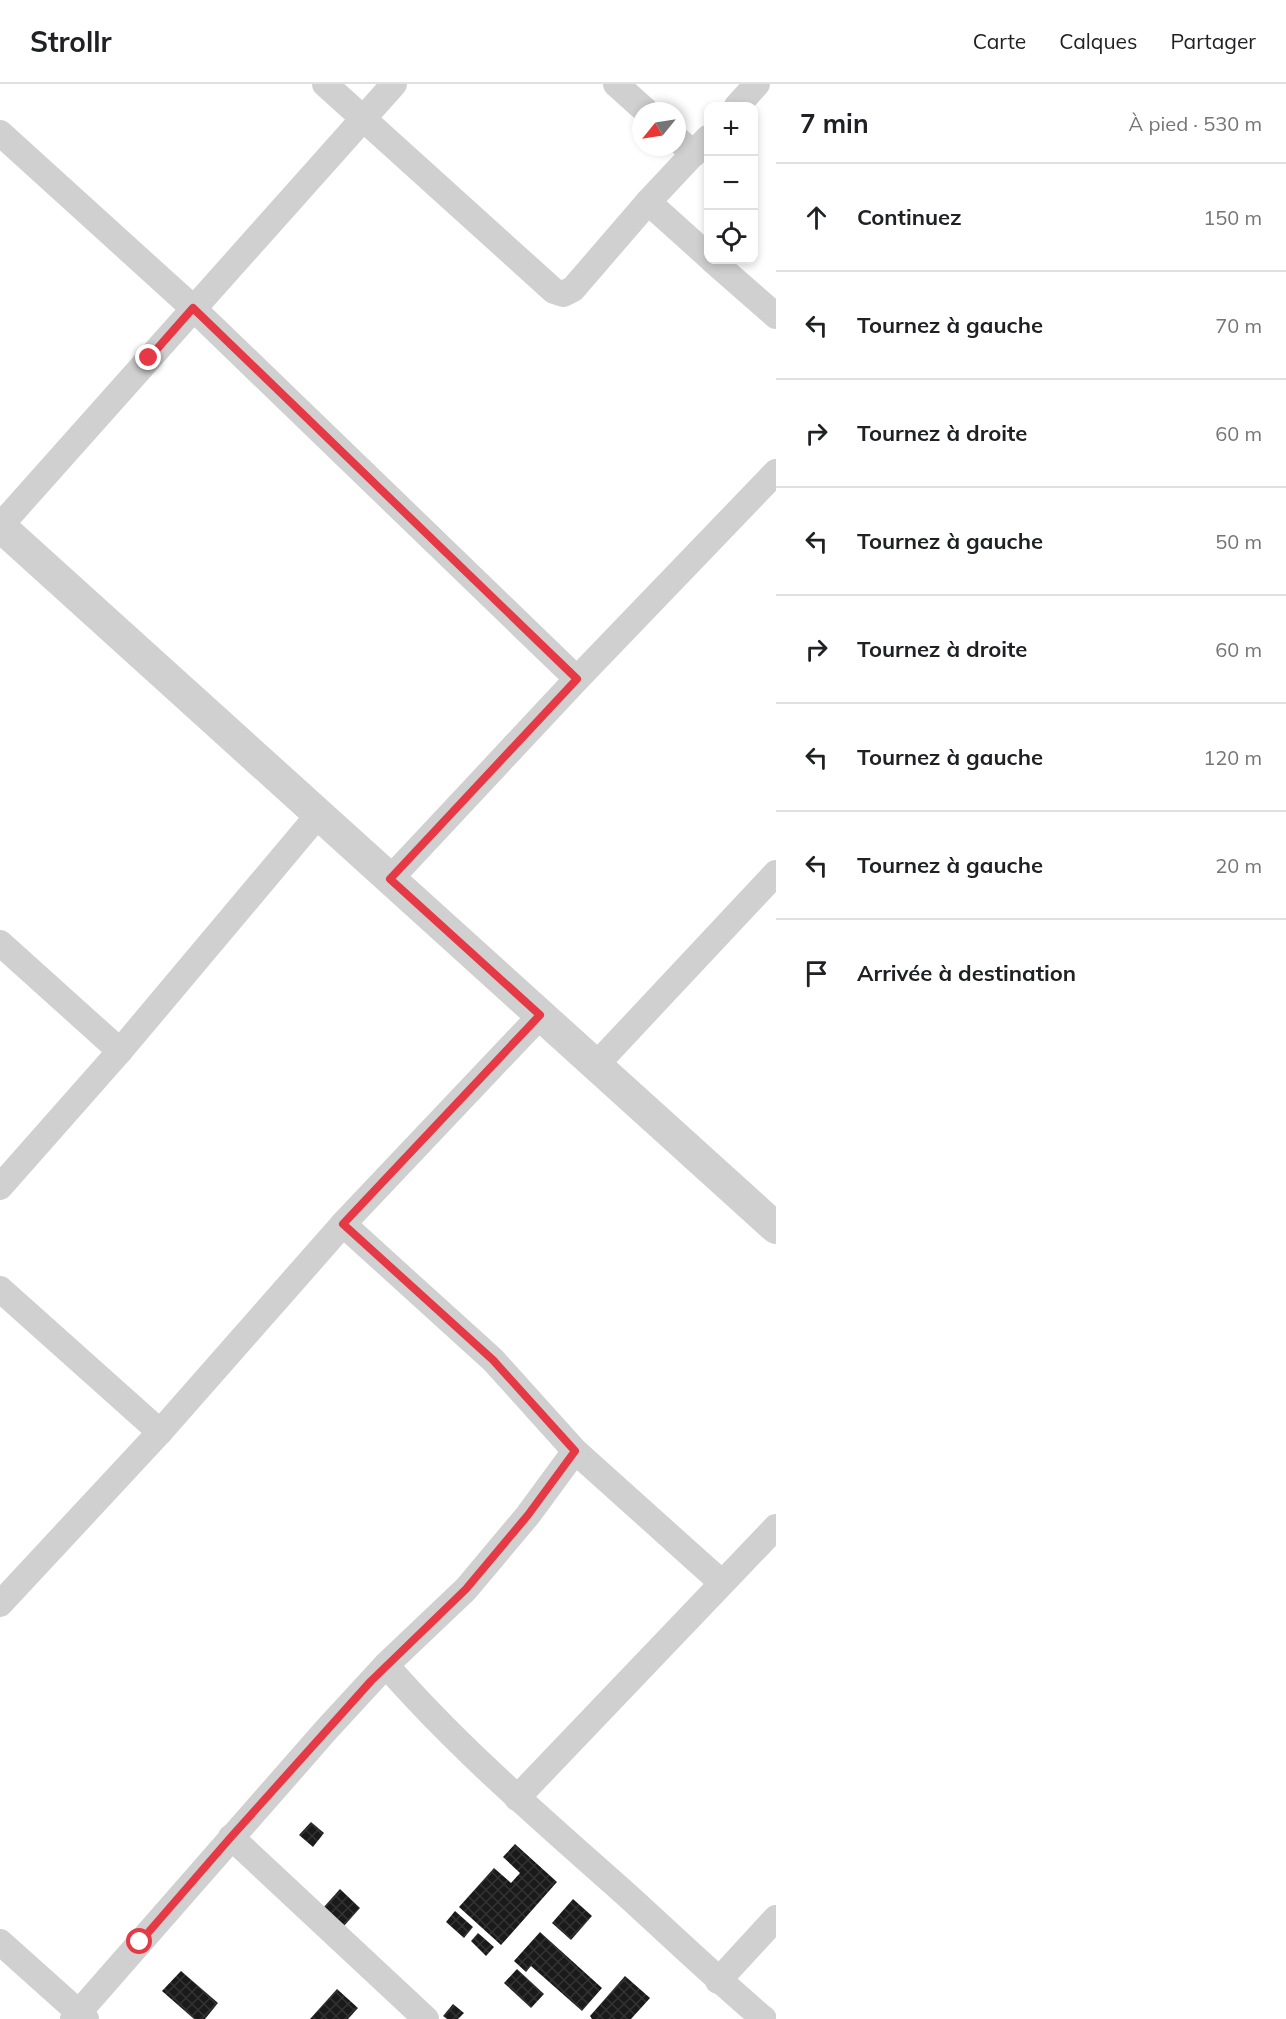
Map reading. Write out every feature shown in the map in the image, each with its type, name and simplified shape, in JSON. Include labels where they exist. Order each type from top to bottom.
[{"type":"street","points":[[325,84],[554,291],[563,294],[573,289],[648,202],[693,144]]},
{"type":"street","points":[[394,84],[0,526],[776,1228]]},
{"type":"street","points":[[616,84],[636,102]]},
{"type":"street","points":[[741,102],[757,84]]},
{"type":"street","points":[[0,133],[193,308],[577,679]]},
{"type":"street","points":[[648,202],[704,252]]},
{"type":"street","points":[[717,264],[776,316]]},
{"type":"street","points":[[390,879],[577,679],[776,472]]},
{"type":"street","points":[[0,1187],[120,1051],[319,814]]},
{"type":"street","points":[[596,1065],[776,873]]},
{"type":"street","points":[[0,943],[120,1051]]},
{"type":"street","points":[[0,1604],[160,1432],[343,1224],[540,1015]]},
{"type":"street","points":[[343,1224],[493,1360],[575,1451],[722,1583]]},
{"type":"street","points":[[0,1289],[160,1432]]},
{"type":"street","points":[[0,1942],[80,2017],[231,1837],[386,1665],[466,1589],[528,1515],[575,1451]]},
{"type":"street","points":[[517,1798],[776,1527]]},
{"type":"street","points":[[386,1665],[422,1705],[517,1798],[631,1899],[718,1981],[764,2019]]},
{"type":"street","points":[[231,1837],[426,2019]]},
{"type":"street","points":[[718,1981],[776,1918]]},
{"type":"building","points":[[311,1822],[324,1833],[313,1847],[299,1835]]},
{"type":"building","points":[[515,1844],[557,1882],[501,1945],[459,1907],[494,1868],[511,1883],[520,1873],[503,1857]]},
{"type":"building","points":[[340,1889],[360,1908],[344,1926],[323,1908]]},
{"type":"building","points":[[573,1899],[592,1916],[571,1940],[552,1923]]},
{"type":"building","points":[[455,1911],[473,1927],[464,1938],[446,1922]]},
{"type":"building","points":[[540,1932],[602,1988],[582,2011],[531,1966],[526,1972],[514,1961]]},
{"type":"building","points":[[478,1933],[494,1947],[486,1956],[471,1941]]},
{"type":"building","points":[[517,1969],[544,1994],[531,2008],[504,1983]]},
{"type":"building","points":[[181,1971],[218,2003],[205,2019],[194,2019],[162,1991]]},
{"type":"building","points":[[625,1976],[650,1998],[631,2019],[592,2019],[590,2016]]},
{"type":"building","points":[[337,1989],[358,2008],[348,2019],[310,2019]]},
{"type":"building","points":[[453,2004],[464,2013],[458,2019],[447,2019],[443,2016]]},
{"type":"route","points":[[140,1942],[371,1681],[466,1589],[528,1515],[575,1451],[493,1360],[343,1224],[540,1015],[390,879],[577,679],[193,308],[149,358]]}]
